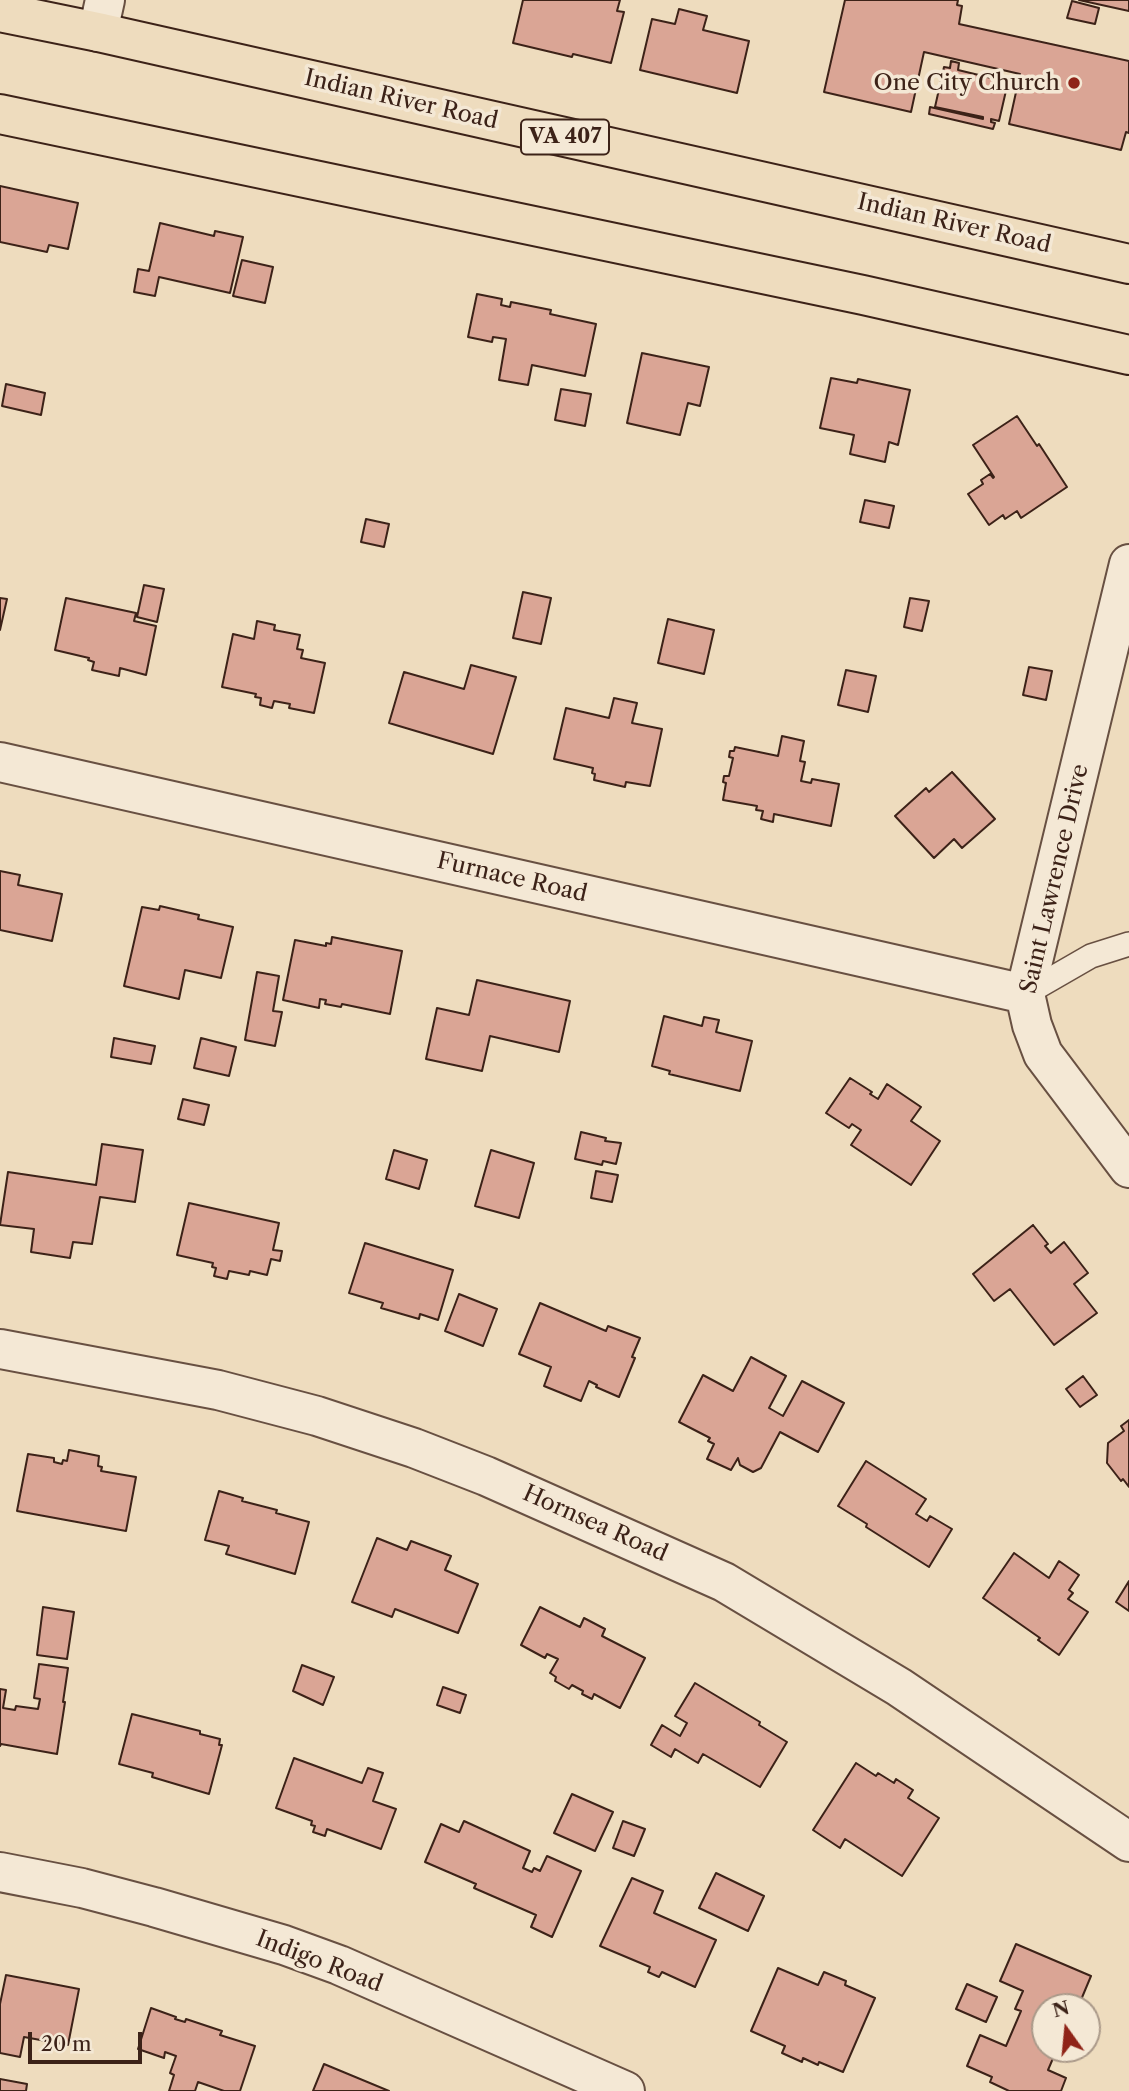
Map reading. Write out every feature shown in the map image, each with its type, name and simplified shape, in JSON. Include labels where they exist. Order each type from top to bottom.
[{"type":"main road","name":"Indian River Road","points":[[0,12],[102,16],[1129,264]]},
{"type":"main road","points":[[0,114],[863,295],[1129,355]]},
{"type":"street","name":"Saint Lawrence Drive","points":[[1129,564],[1025,994],[1032,1026],[1043,1054],[1129,1168]]},
{"type":"street","name":"Furnace Road","points":[[0,762],[1025,994]]},
{"type":"street","name":"Hornsea Road","points":[[0,1349],[218,1390],[329,1420],[414,1448],[486,1476],[724,1582],[899,1687],[1129,1842]]},
{"type":"street","name":"Indigo Road","points":[[0,1872],[82,1888],[155,1907],[295,1949],[339,1965],[625,2091]]},
{"type":"lane","points":[[1025,994],[1091,956],[1129,944]]},
{"type":"building","points":[[523,0],[620,0],[617,11],[624,12],[611,63],[513,43]]},
{"type":"building","name":"One City Church","points":[[845,0],[958,0],[957,5],[962,6],[959,24],[1129,61],[1129,133],[1126,132],[1121,150],[1009,124],[1020,74],[924,52],[911,112],[824,92]]},
{"type":"building","points":[[1079,0],[1129,0],[1129,11]]},
{"type":"building","points":[[1072,1],[1099,8],[1095,24],[1067,18]]},
{"type":"building","points":[[679,9],[707,16],[703,30],[749,41],[737,93],[640,70],[652,19],[675,24]]},
{"type":"building","points":[[951,61],[959,63],[958,70],[1008,82],[999,121],[991,119],[991,122],[995,123],[993,129],[929,114],[930,107],[983,119],[935,107],[944,67],[950,68]]},
{"type":"building","points":[[0,186],[78,203],[68,249],[49,245],[47,252],[0,242]]},
{"type":"building","points":[[160,223],[214,236],[215,231],[243,237],[230,293],[159,277],[155,296],[134,292],[138,269],[149,271]]},
{"type":"building","points":[[242,260],[273,267],[265,303],[233,296]]},
{"type":"building","points":[[477,294],[502,299],[501,305],[510,307],[511,302],[551,310],[550,314],[596,324],[585,376],[532,365],[528,385],[499,380],[506,339],[493,337],[492,342],[468,337]]},
{"type":"building","points":[[642,353],[709,367],[700,406],[688,403],[680,435],[627,423]]},
{"type":"building","points":[[831,378],[857,383],[858,379],[910,390],[898,445],[889,442],[885,462],[850,454],[854,435],[820,428]]},
{"type":"building","points":[[6,384],[45,393],[41,415],[2,406]]},
{"type":"building","points":[[561,389],[591,394],[585,426],[555,420]]},
{"type":"building","points":[[1017,416],[1067,487],[1021,518],[1017,511],[1005,519],[1003,515],[989,525],[968,494],[983,484],[981,480],[990,474],[994,477],[973,445]]},
{"type":"building","points":[[865,500],[894,506],[889,528],[860,522]]},
{"type":"building","points":[[366,519],[389,524],[384,547],[361,542]]},
{"type":"building","points":[[144,585],[164,589],[157,622],[137,617]]},
{"type":"building","points":[[523,592],[551,598],[541,644],[513,638]]},
{"type":"building","points":[[0,598],[7,599],[0,630]]},
{"type":"building","points":[[66,598],[136,613],[134,621],[156,626],[146,675],[120,668],[119,676],[92,670],[94,662],[88,660],[89,658],[55,650]]},
{"type":"building","points":[[910,598],[929,601],[922,631],[904,627]]},
{"type":"building","points":[[668,619],[714,630],[704,674],[658,663]]},
{"type":"building","points":[[257,621],[275,625],[274,630],[300,635],[297,649],[303,650],[301,658],[325,663],[314,713],[289,708],[290,704],[274,701],[272,708],[260,705],[261,698],[255,697],[256,694],[222,687],[233,634],[254,639]]},
{"type":"building","points":[[471,665],[516,677],[493,754],[389,723],[404,672],[464,689]]},
{"type":"building","points":[[1029,667],[1052,671],[1046,700],[1023,695]]},
{"type":"building","points":[[846,670],[876,676],[868,712],[838,705]]},
{"type":"building","points":[[614,698],[637,703],[632,723],[662,729],[650,786],[626,782],[625,787],[594,780],[593,768],[554,759],[566,708],[609,718]]},
{"type":"building","points":[[782,736],[804,741],[800,761],[805,762],[801,781],[811,783],[812,779],[839,784],[831,826],[774,814],[773,822],[761,819],[763,811],[756,810],[757,806],[723,800],[726,783],[723,782],[724,776],[729,776],[733,758],[729,757],[730,751],[734,751],[735,747],[778,756]]},
{"type":"building","points":[[952,772],[995,819],[962,848],[954,839],[934,858],[895,816],[926,788],[929,792]]},
{"type":"building","points":[[0,871],[20,875],[18,885],[62,894],[52,941],[0,930]]},
{"type":"building","points":[[160,906],[199,915],[198,919],[233,927],[221,978],[185,970],[179,999],[124,986],[142,907],[159,910]]},
{"type":"building","points":[[332,937],[402,951],[390,1014],[342,1004],[341,1007],[325,1004],[326,1000],[320,999],[319,1008],[283,1000],[295,940],[326,946],[326,943],[331,944]]},
{"type":"building","points":[[257,972],[279,976],[273,1011],[282,1012],[275,1046],[245,1040]]},
{"type":"building","points":[[477,980],[570,1001],[559,1052],[490,1036],[482,1071],[426,1059],[437,1008],[469,1015]]},
{"type":"building","points":[[664,1016],[702,1026],[704,1017],[719,1020],[716,1032],[752,1041],[740,1091],[669,1074],[670,1071],[652,1066]]},
{"type":"building","points":[[114,1038],[155,1046],[151,1064],[111,1057]]},
{"type":"building","points":[[201,1038],[236,1047],[229,1076],[194,1068]]},
{"type":"building","points":[[850,1078],[878,1099],[887,1084],[921,1107],[911,1121],[940,1141],[911,1185],[851,1145],[861,1130],[852,1124],[849,1128],[826,1113]]},
{"type":"building","points":[[183,1099],[209,1105],[204,1125],[178,1119]]},
{"type":"building","points":[[581,1132],[606,1138],[605,1141],[621,1143],[616,1164],[603,1161],[602,1165],[575,1159]]},
{"type":"building","points":[[102,1144],[143,1150],[135,1202],[100,1197],[92,1244],[73,1242],[70,1258],[31,1252],[34,1229],[0,1225],[8,1172],[96,1185]]},
{"type":"building","points":[[394,1150],[427,1160],[419,1189],[386,1179]]},
{"type":"building","points":[[491,1150],[534,1163],[519,1218],[475,1206]]},
{"type":"building","points":[[596,1171],[618,1175],[612,1202],[591,1198]]},
{"type":"building","points":[[189,1203],[279,1223],[273,1250],[282,1251],[280,1261],[271,1259],[267,1275],[250,1271],[249,1275],[229,1271],[227,1279],[214,1276],[216,1268],[212,1267],[213,1263],[177,1255]]},
{"type":"building","points":[[1033,1225],[1048,1244],[1045,1246],[1051,1253],[1064,1242],[1088,1273],[1074,1284],[1097,1313],[1054,1345],[1010,1289],[994,1301],[973,1274]]},
{"type":"building","points":[[365,1243],[453,1270],[438,1320],[420,1314],[419,1319],[381,1308],[383,1303],[349,1293]]},
{"type":"building","points":[[459,1294],[497,1309],[483,1346],[445,1331]]},
{"type":"building","points":[[540,1303],[606,1331],[608,1326],[640,1338],[619,1397],[589,1381],[581,1401],[544,1386],[551,1367],[519,1354]]},
{"type":"building","points":[[751,1357],[786,1376],[769,1408],[783,1416],[802,1381],[844,1403],[818,1452],[780,1432],[761,1468],[753,1472],[740,1465],[738,1458],[731,1470],[707,1459],[714,1444],[708,1441],[710,1438],[679,1422],[703,1375],[733,1391]]},
{"type":"building","points":[[1083,1376],[1097,1395],[1080,1407],[1066,1389]]},
{"type":"building","points":[[1129,1420],[1129,1487],[1107,1463],[1108,1443],[1124,1431],[1121,1426]]},
{"type":"building","points":[[69,1450],[99,1456],[98,1466],[102,1467],[101,1471],[136,1477],[126,1531],[17,1511],[28,1454],[54,1458],[54,1462],[62,1464],[63,1460],[67,1461]]},
{"type":"building","points":[[866,1461],[926,1499],[916,1514],[927,1521],[930,1516],[952,1529],[929,1567],[838,1506]]},
{"type":"building","points":[[219,1491],[243,1498],[242,1501],[277,1510],[276,1513],[309,1522],[295,1574],[226,1554],[229,1546],[205,1540]]},
{"type":"building","points":[[377,1538],[407,1550],[411,1541],[451,1556],[445,1570],[478,1584],[458,1633],[395,1609],[392,1617],[352,1602]]},
{"type":"building","points":[[1014,1553],[1049,1578],[1059,1561],[1079,1575],[1069,1590],[1073,1593],[1068,1599],[1088,1612],[1059,1655],[1038,1640],[1040,1638],[983,1598]]},
{"type":"building","points":[[1129,1581],[1129,1611],[1116,1602]]},
{"type":"building","points":[[43,1607],[74,1612],[67,1659],[37,1655]]},
{"type":"building","points":[[540,1607],[580,1627],[584,1618],[605,1629],[602,1636],[645,1658],[620,1708],[594,1694],[592,1699],[572,1685],[569,1689],[555,1681],[556,1677],[550,1673],[558,1659],[547,1654],[545,1658],[521,1645]]},
{"type":"building","points":[[39,1664],[68,1668],[57,1754],[1,1744],[0,1746],[0,1689],[6,1690],[3,1708],[15,1710],[16,1706],[38,1709],[40,1699],[34,1698]]},
{"type":"building","points":[[302,1665],[334,1677],[323,1705],[293,1691]]},
{"type":"building","points":[[695,1683],[760,1722],[759,1725],[787,1742],[760,1787],[703,1754],[698,1763],[675,1749],[671,1757],[651,1745],[662,1725],[680,1736],[687,1723],[675,1716]]},
{"type":"building","points":[[443,1687],[466,1695],[460,1713],[437,1705]]},
{"type":"building","points":[[132,1714],[200,1731],[200,1734],[220,1739],[219,1745],[222,1745],[209,1794],[152,1777],[153,1773],[119,1764]]},
{"type":"building","points":[[294,1758],[362,1783],[368,1768],[383,1773],[373,1801],[396,1809],[381,1849],[327,1829],[325,1836],[313,1832],[315,1826],[311,1825],[312,1821],[276,1808]]},
{"type":"building","points":[[856,1763],[876,1776],[878,1773],[894,1783],[896,1779],[913,1790],[908,1798],[939,1818],[902,1876],[845,1839],[840,1848],[813,1830]]},
{"type":"building","points":[[572,1794],[613,1812],[595,1851],[554,1833]]},
{"type":"building","points":[[464,1821],[530,1851],[523,1868],[532,1872],[534,1868],[540,1871],[547,1856],[581,1871],[552,1937],[531,1927],[536,1915],[474,1888],[476,1884],[425,1862],[441,1824],[459,1832]]},
{"type":"building","points":[[623,1821],[645,1829],[634,1856],[613,1848]]},
{"type":"building","points":[[716,1873],[764,1896],[748,1931],[699,1908]]},
{"type":"building","points":[[632,1878],[663,1891],[654,1913],[716,1940],[695,1987],[662,1972],[659,1977],[648,1972],[650,1967],[600,1946]]},
{"type":"building","points":[[1016,1944],[1091,1976],[1084,1993],[1031,1993],[1031,2063],[1051,2063],[1048,2070],[1066,2078],[1061,2091],[1009,2091],[990,2082],[992,2077],[967,2066],[980,2035],[1006,2046],[1021,2011],[1015,2009],[1023,1991],[1000,1981]]},
{"type":"building","points":[[778,1968],[818,1985],[824,1972],[875,1998],[843,2072],[803,2058],[802,2062],[782,2053],[785,2046],[751,2031]]},
{"type":"building","points":[[6,1975],[79,1989],[68,2045],[24,2037],[20,2057],[0,2053],[0,2004]]},
{"type":"building","points":[[967,1984],[997,1997],[986,2022],[956,2009]]},
{"type":"building","points":[[151,2008],[176,2017],[175,2019],[185,2022],[186,2019],[222,2031],[220,2035],[255,2046],[240,2091],[224,2091],[198,2082],[195,2091],[169,2091],[174,2075],[170,2073],[176,2056],[165,2052],[164,2058],[138,2049]]},
{"type":"building","points":[[324,2064],[389,2091],[313,2091]]},
{"type":"building","points":[[0,2079],[27,2084],[26,2091],[0,2091]]},
{"type":"place","name":"One City Church","points":[[1074,83]]}]
